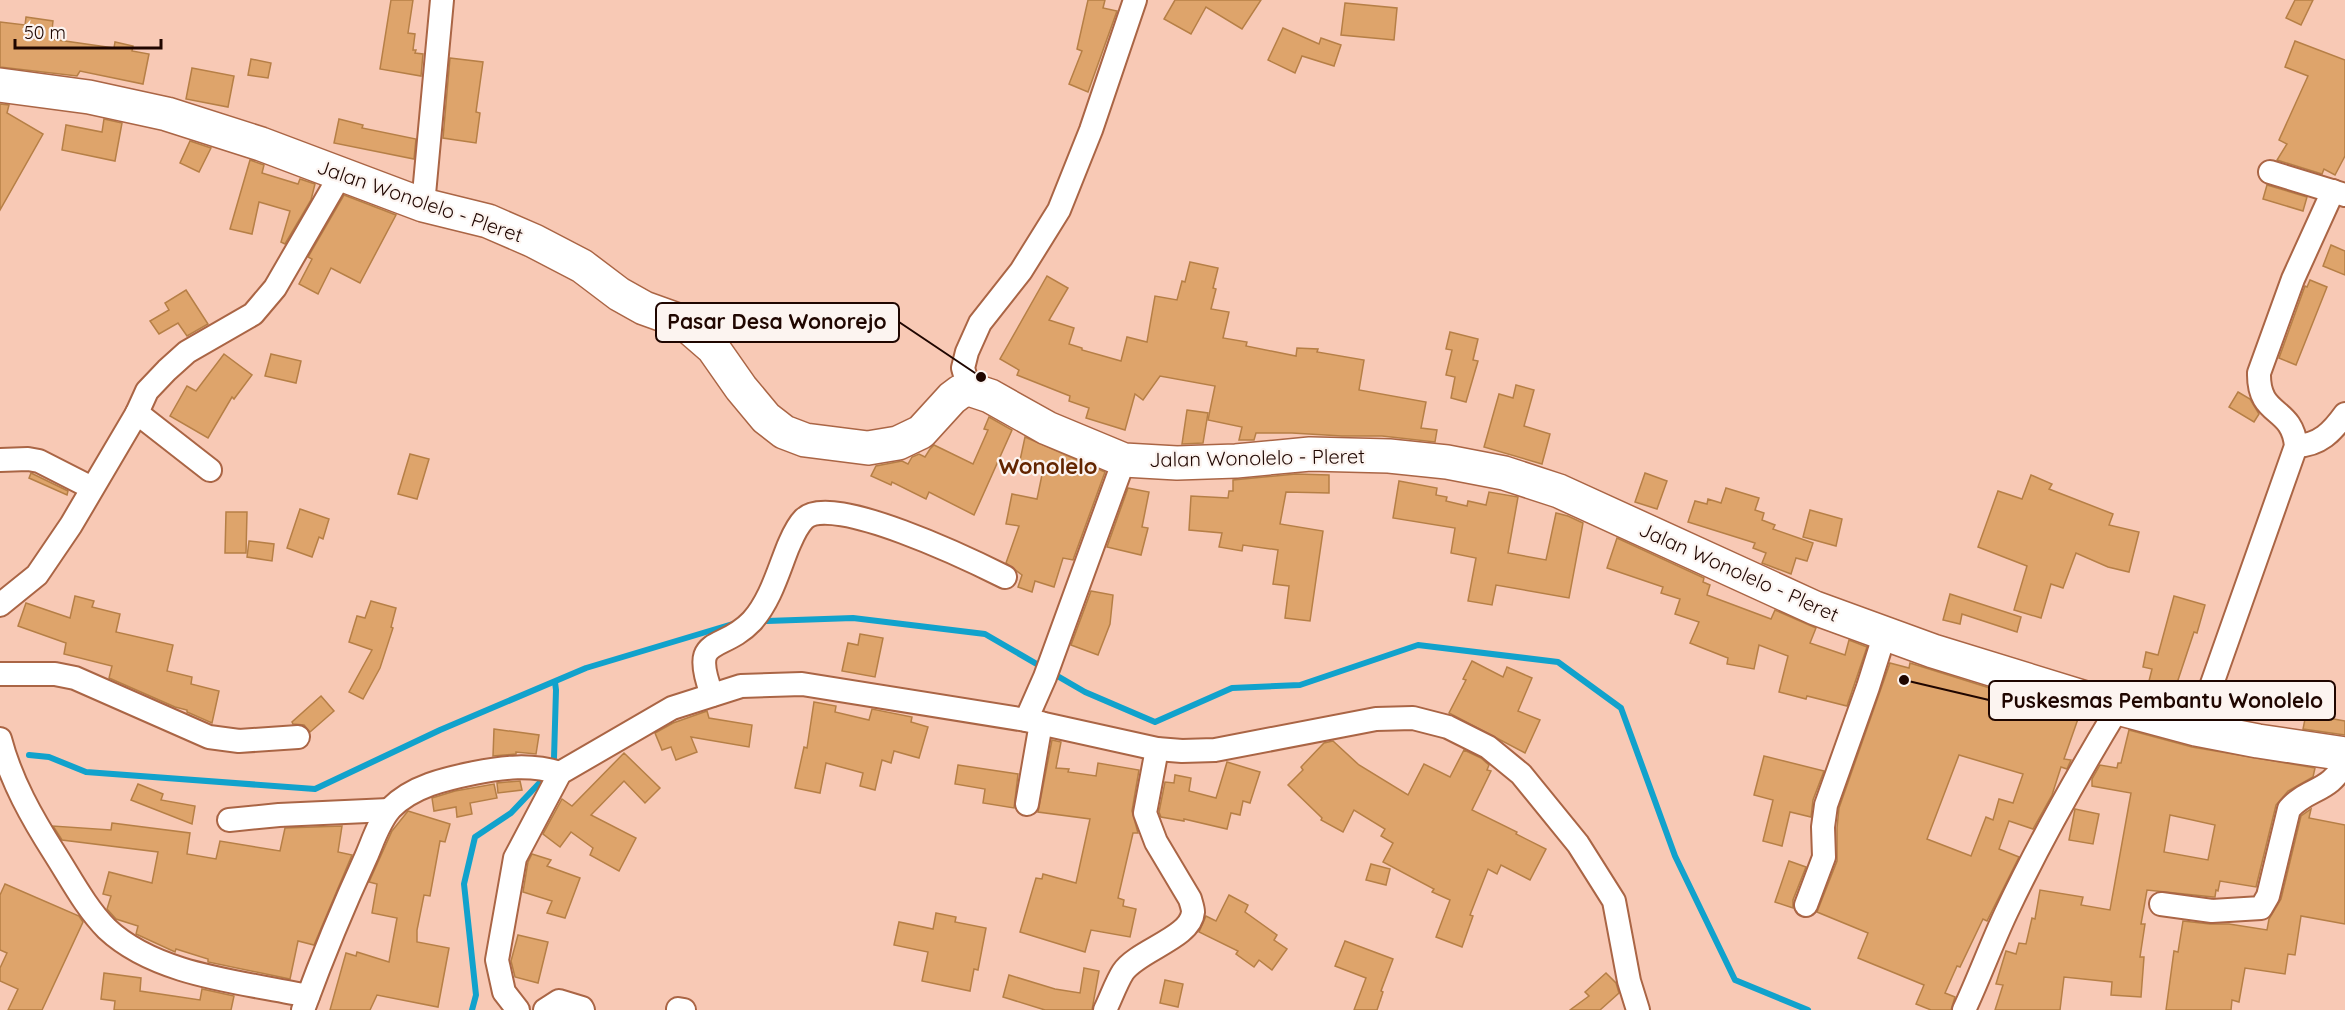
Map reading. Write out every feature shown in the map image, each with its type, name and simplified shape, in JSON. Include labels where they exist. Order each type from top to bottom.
[{"type":"main road","name":"Jalan Wonolelo - Pleret","points":[[0,85],[89,97],[167,114],[261,144],[423,205],[488,221],[534,241],[582,266],[619,294],[644,308],[683,322],[713,348],[741,388],[766,418],[784,432],[805,440],[868,448],[898,443],[921,432],[952,398],[969,389],[990,396],[1047,428],[1124,460],[1177,463],[1236,461],[1310,454],[1378,456],[1447,462],[1504,473],[1559,492],[1815,608],[1933,651],[2118,708],[2196,729],[2345,754]]},
{"type":"street","points":[[423,205],[442,0]]},
{"type":"street","points":[[969,389],[963,368],[967,352],[980,323],[1021,270],[1059,210],[1091,130],[1135,0]]},
{"type":"street","points":[[2196,729],[2296,446],[2291,424],[2263,400],[2259,388],[2259,373],[2293,279],[2339,193],[2270,172]]},
{"type":"street","points":[[0,605],[37,575],[71,525],[147,392],[187,352],[253,314],[275,288],[341,174]]},
{"type":"street","points":[[137,413],[210,470]]},
{"type":"street","points":[[2296,446],[2318,441],[2333,429],[2345,414]]},
{"type":"street","points":[[0,460],[39,460],[92,488]]},
{"type":"street","points":[[1027,804],[1034,722],[1045,677],[1124,460]]},
{"type":"street","points":[[712,695],[705,677],[703,663],[705,654],[709,647],[739,632],[751,622],[768,597],[795,532],[804,518],[816,513],[836,513],[895,529],[949,550],[1005,577]]},
{"type":"street","points":[[1806,905],[1824,857],[1823,827],[1826,805],[1885,633]]},
{"type":"street","points":[[0,674],[55,675],[75,678],[208,737],[223,741],[298,737]]},
{"type":"street","points":[[518,1010],[504,992],[497,960],[513,869],[515,858],[560,773],[672,708],[741,686],[802,684],[1034,722],[1157,749],[1215,750],[1376,718],[1413,718],[1448,727],[1488,747],[1521,774],[1578,844],[1614,901],[1629,981],[1638,1010]]},
{"type":"street","points":[[1964,1010],[2006,913],[2086,762],[2118,708]]},
{"type":"street","points":[[0,739],[18,789],[34,820],[89,907],[106,928],[125,944],[152,959],[180,970],[305,1003],[347,898],[389,810],[405,796],[440,780],[491,770],[527,767],[560,773]]},
{"type":"street","points":[[1105,1010],[1124,971],[1138,958],[1190,924],[1193,911],[1190,899],[1149,826],[1145,813],[1157,749]]},
{"type":"street","points":[[2161,904],[2212,911],[2261,908],[2268,896],[2289,809],[2294,803],[2332,781],[2340,772],[2345,760]]},
{"type":"street","points":[[229,820],[279,814],[389,810]]},
{"type":"street","points":[[545,1010],[559,1001],[583,1010]]},
{"type":"building","points":[[391,0],[413,0],[408,33],[415,34],[413,50],[416,50],[415,53],[423,54],[421,76],[380,69]]},
{"type":"building","points":[[1088,0],[1105,0],[1103,8],[1117,11],[1088,92],[1069,84],[1082,51],[1077,49]]},
{"type":"building","points":[[1175,0],[1261,0],[1242,29],[1206,7],[1191,34],[1164,19]]},
{"type":"building","points":[[2295,0],[2313,0],[2301,25],[2286,18]]},
{"type":"building","points":[[1345,3],[1397,8],[1394,40],[1341,35]]},
{"type":"building","points":[[26,17],[53,21],[51,39],[114,48],[115,42],[133,46],[132,51],[149,54],[143,84],[80,71],[77,76],[0,67],[0,22],[25,25]]},
{"type":"building","points":[[1283,28],[1319,44],[1321,38],[1341,45],[1334,66],[1302,56],[1295,73],[1268,60]]},
{"type":"building","points":[[2295,41],[2345,60],[2345,156],[2335,175],[2324,169],[2322,174],[2277,160],[2287,144],[2279,140],[2308,76],[2285,67]]},
{"type":"building","points":[[450,58],[483,62],[476,112],[480,113],[476,143],[443,138]]},
{"type":"building","points":[[251,59],[271,63],[268,78],[248,75]]},
{"type":"building","points":[[192,68],[234,76],[228,107],[186,99]]},
{"type":"building","points":[[0,104],[9,105],[7,113],[43,134],[0,210]]},
{"type":"building","points":[[104,119],[122,123],[115,161],[62,150],[66,125],[102,132]]},
{"type":"building","points":[[339,119],[363,125],[362,128],[416,139],[414,159],[334,143]]},
{"type":"building","points":[[190,141],[211,148],[199,172],[180,163]]},
{"type":"building","points":[[250,160],[264,165],[262,173],[298,184],[300,179],[315,184],[311,200],[285,244],[281,242],[290,211],[259,202],[252,234],[230,229]]},
{"type":"building","points":[[2267,185],[2307,197],[2303,211],[2263,199]]},
{"type":"building","points":[[344,195],[396,215],[360,283],[331,268],[318,294],[299,284],[312,259],[308,257]]},
{"type":"building","points":[[2331,245],[2345,251],[2345,275],[2323,266]]},
{"type":"building","points":[[1190,262],[1218,268],[1211,309],[1229,312],[1223,338],[1247,342],[1246,346],[1296,356],[1297,348],[1318,349],[1317,352],[1364,360],[1359,390],[1426,402],[1421,428],[1437,430],[1435,442],[1382,436],[1292,433],[1256,433],[1254,440],[1239,440],[1242,427],[1208,420],[1215,386],[1160,376],[1143,400],[1135,394],[1125,430],[1086,418],[1089,408],[1069,401],[1070,396],[1017,375],[1019,370],[1000,359],[1047,276],[1068,288],[1049,320],[1074,328],[1069,344],[1121,361],[1127,337],[1147,342],[1155,296],[1177,300]]},
{"type":"building","points":[[2310,280],[2327,287],[2296,365],[2279,358],[2305,286],[2307,287]]},
{"type":"building","points":[[186,290],[208,324],[187,336],[178,323],[159,334],[150,321],[169,310],[165,303]]},
{"type":"building","points":[[1450,332],[1478,339],[1473,360],[1478,361],[1466,402],[1451,398],[1455,377],[1446,375],[1452,350],[1446,349]]},
{"type":"building","points":[[224,354],[252,375],[234,399],[232,397],[208,438],[170,416],[187,386],[196,391]]},
{"type":"building","points":[[271,354],[301,361],[296,383],[265,376]]},
{"type":"building","points":[[1516,385],[1534,390],[1524,426],[1550,434],[1542,464],[1484,447],[1499,394],[1513,398]]},
{"type":"building","points":[[2238,392],[2250,399],[2259,414],[2254,422],[2229,407]]},
{"type":"building","points":[[1187,410],[1208,413],[1203,443],[1182,444]]},
{"type":"building","points":[[989,417],[1012,430],[974,515],[929,492],[926,499],[892,482],[891,485],[871,476],[876,466],[902,461],[908,464],[912,457],[919,454],[925,457],[934,445],[973,464],[988,430],[984,429]]},
{"type":"building","points":[[1025,437],[1105,472],[1073,560],[1063,558],[1054,587],[1035,581],[1032,592],[1018,587],[1022,575],[1006,563],[1019,526],[1006,524],[1012,494],[1037,499],[1043,470],[1019,465]]},
{"type":"building","points":[[410,454],[429,459],[417,499],[398,494]]},
{"type":"building","points":[[31,473],[68,491],[67,495],[29,478]]},
{"type":"building","points":[[1645,473],[1667,481],[1657,509],[1635,502]]},
{"type":"building","points":[[1296,474],[1329,475],[1329,493],[1286,492],[1280,524],[1323,531],[1310,621],[1285,618],[1289,586],[1273,584],[1278,550],[1243,545],[1242,551],[1219,547],[1222,533],[1189,530],[1191,496],[1228,498],[1229,491],[1233,491],[1233,480]]},
{"type":"building","points":[[2031,475],[2052,484],[2049,489],[2113,514],[2109,525],[2139,532],[2129,572],[2108,567],[2076,553],[2063,588],[2051,584],[2041,618],[2014,610],[2027,566],[1978,547],[1998,491],[2022,499]]},
{"type":"building","points":[[1399,481],[1437,488],[1436,495],[1447,497],[1446,501],[1467,506],[1468,501],[1486,505],[1489,492],[1518,497],[1508,553],[1546,560],[1556,513],[1583,523],[1569,598],[1496,585],[1492,605],[1468,601],[1476,558],[1451,553],[1455,528],[1393,518]]},
{"type":"building","points":[[1128,488],[1149,492],[1142,527],[1148,528],[1141,555],[1107,547]]},
{"type":"building","points":[[1726,488],[1759,498],[1755,510],[1764,513],[1762,520],[1775,525],[1773,529],[1813,543],[1807,561],[1796,558],[1791,574],[1762,563],[1766,553],[1753,548],[1755,543],[1688,522],[1695,501],[1707,504],[1708,499],[1721,503]]},
{"type":"building","points":[[300,509],[329,519],[323,539],[319,537],[312,557],[287,548]]},
{"type":"building","points":[[1810,510],[1842,519],[1836,546],[1803,537]]},
{"type":"building","points":[[226,512],[247,512],[246,553],[225,553]]},
{"type":"building","points":[[1617,538],[1704,578],[1703,582],[1710,585],[1707,595],[1771,619],[1775,610],[1816,628],[1810,643],[1845,655],[1849,640],[1867,647],[1847,706],[1779,692],[1788,656],[1759,645],[1754,669],[1727,664],[1728,658],[1690,643],[1699,622],[1675,614],[1680,599],[1661,593],[1663,587],[1607,568]]},
{"type":"building","points":[[249,541],[274,544],[272,561],[247,557]]},
{"type":"building","points":[[1091,591],[1113,595],[1110,624],[1098,655],[1071,645]]},
{"type":"building","points":[[1950,594],[2021,617],[2017,632],[1962,614],[1960,624],[1943,620]]},
{"type":"building","points":[[75,596],[94,601],[92,607],[120,614],[116,632],[173,645],[167,671],[192,677],[191,684],[219,691],[212,723],[187,710],[109,678],[112,666],[64,654],[66,643],[18,626],[26,603],[70,618]]},
{"type":"building","points":[[2174,596],[2205,605],[2197,633],[2194,632],[2174,692],[2148,685],[2152,669],[2143,667],[2146,652],[2158,655]]},
{"type":"building","points":[[371,601],[396,608],[391,627],[393,628],[380,668],[363,699],[349,692],[372,650],[349,642],[357,616],[365,618]]},
{"type":"building","points":[[860,634],[883,638],[875,677],[842,671],[848,643],[858,645]]},
{"type":"building","points":[[1472,661],[1503,677],[1507,667],[1532,678],[1518,711],[1540,720],[1525,753],[1449,713],[1466,680],[1463,679]]},
{"type":"building","points":[[1890,663],[1909,668],[1910,663],[2079,716],[2064,759],[2071,760],[2067,769],[2061,767],[2052,795],[2033,829],[2009,821],[1999,849],[2019,857],[1987,921],[1983,919],[1945,993],[1955,997],[1951,1010],[1931,1010],[1916,1004],[1924,985],[1858,958],[1868,933],[1817,912],[1837,861],[1839,808]],"holes":[[[1959,755],[2023,774],[2013,803],[1999,799],[1993,820],[1986,817],[1971,856],[1927,839]]]},
{"type":"building","points":[[321,696],[334,711],[310,732],[304,725],[293,724],[292,722]]},
{"type":"building","points":[[814,702],[836,706],[835,712],[869,720],[872,709],[912,717],[911,722],[928,727],[919,758],[894,751],[891,763],[882,760],[875,790],[860,786],[863,773],[826,763],[820,793],[795,788],[804,747],[807,748]]},
{"type":"building","points":[[707,711],[709,718],[752,725],[749,747],[691,737],[697,752],[676,760],[671,747],[662,750],[655,733],[673,723]]},
{"type":"building","points":[[2306,714],[2345,721],[2345,735],[2303,729]]},
{"type":"building","points":[[494,729],[539,735],[536,754],[516,752],[516,754],[493,756]]},
{"type":"building","points":[[2129,730],[2192,747],[2315,768],[2313,777],[2288,791],[2276,805],[2256,887],[2220,881],[2215,897],[2147,890],[2141,924],[2145,924],[2140,957],[2144,957],[2141,997],[2111,995],[2112,982],[2064,977],[2060,1010],[1995,1010],[2003,985],[1996,984],[2006,951],[2016,954],[2019,943],[2026,944],[2032,918],[2035,919],[2040,890],[2083,897],[2081,905],[2110,910],[2131,793],[2092,786],[2092,779],[2100,765],[2117,768],[2118,763],[2121,763]],"holes":[[[2170,815],[2215,825],[2208,860],[2164,852]]]},
{"type":"building","points":[[1052,740],[1061,742],[1056,768],[1096,776],[1098,763],[1139,770],[1132,811],[1138,833],[1133,833],[1118,898],[1124,900],[1123,906],[1136,909],[1130,937],[1091,930],[1085,952],[1020,932],[1036,878],[1042,879],[1043,874],[1076,883],[1090,819],[1038,812]]},
{"type":"building","points":[[1333,741],[1359,765],[1408,795],[1424,764],[1450,777],[1464,750],[1481,758],[1489,765],[1487,770],[1491,771],[1472,810],[1546,849],[1530,880],[1501,865],[1497,874],[1488,869],[1470,915],[1473,916],[1462,947],[1436,937],[1450,900],[1432,892],[1434,889],[1383,862],[1393,843],[1381,836],[1385,829],[1354,810],[1343,832],[1321,820],[1322,818],[1288,785],[1303,770],[1301,767],[1324,743]]},
{"type":"building","points":[[624,753],[660,788],[645,803],[624,781],[591,815],[636,838],[619,871],[590,855],[593,848],[571,832],[560,847],[543,834],[562,799],[572,806]]},
{"type":"building","points":[[1764,756],[1824,771],[1813,800],[1811,817],[1790,812],[1782,846],[1763,841],[1773,800],[1754,795]]},
{"type":"building","points":[[1227,762],[1260,772],[1250,803],[1243,801],[1240,815],[1231,813],[1227,829],[1184,819],[1184,821],[1161,817],[1159,812],[1165,782],[1174,783],[1175,775],[1191,778],[1189,791],[1216,798]]},
{"type":"building","points":[[958,765],[1018,774],[1014,808],[983,803],[985,789],[955,784]]},
{"type":"building","points":[[520,781],[522,790],[498,793],[497,783]]},
{"type":"building","points":[[138,784],[163,794],[161,800],[195,806],[192,824],[131,800]]},
{"type":"building","points":[[494,784],[497,798],[470,803],[472,814],[457,817],[456,807],[434,811],[432,798]]},
{"type":"building","points":[[2075,809],[2099,814],[2093,844],[2069,840]]},
{"type":"building","points":[[2311,809],[2309,818],[2345,825],[2345,924],[2301,916],[2295,955],[2288,954],[2285,974],[2245,968],[2239,1002],[2232,1000],[2231,1010],[2166,1010],[2174,951],[2178,952],[2183,921],[2229,924],[2267,930],[2269,919],[2281,899],[2301,816]]},
{"type":"building","points":[[408,811],[450,824],[445,842],[440,841],[430,896],[424,895],[417,930],[417,942],[449,948],[438,1007],[377,995],[370,1010],[330,1010],[346,953],[356,956],[357,952],[389,962],[397,918],[372,913],[377,884],[369,882],[392,831]]},
{"type":"building","points":[[112,823],[190,833],[187,854],[216,859],[220,841],[280,851],[285,828],[342,826],[338,852],[352,855],[314,945],[298,941],[290,979],[208,962],[208,959],[176,949],[175,952],[136,934],[138,926],[116,919],[107,909],[111,896],[103,894],[109,872],[152,883],[158,852],[62,840],[53,826],[111,830]]},
{"type":"building","points":[[532,854],[551,860],[547,866],[580,878],[565,918],[547,913],[552,901],[523,892],[528,862]]},
{"type":"building","points":[[1789,861],[1806,867],[1793,900],[1793,908],[1775,902]]},
{"type":"building","points":[[1371,864],[1390,869],[1386,885],[1366,880]]},
{"type":"building","points":[[5,884],[79,916],[83,922],[42,1010],[8,1010],[18,989],[0,981],[0,968],[7,953],[0,950],[0,895]]},
{"type":"building","points":[[1229,895],[1248,905],[1245,912],[1277,935],[1274,940],[1287,949],[1272,970],[1259,960],[1254,967],[1236,954],[1238,951],[1199,932],[1206,916],[1216,921]]},
{"type":"building","points":[[936,913],[956,917],[955,922],[986,928],[978,970],[974,969],[970,991],[922,981],[928,952],[894,945],[899,922],[933,929]]},
{"type":"building","points":[[518,935],[548,942],[538,983],[515,977],[511,961]]},
{"type":"building","points":[[1345,941],[1393,959],[1381,991],[1383,992],[1377,1010],[1354,1010],[1366,978],[1335,966]]},
{"type":"building","points":[[1084,968],[1099,971],[1092,1010],[1045,1010],[1003,997],[1009,975],[1055,989],[1080,993]]},
{"type":"building","points":[[104,973],[141,978],[140,991],[200,1000],[202,989],[234,996],[231,1010],[114,1010],[115,1001],[101,999]]},
{"type":"building","points":[[1606,973],[1616,983],[1619,993],[1600,1010],[1570,1010],[1589,996],[1585,992]]},
{"type":"building","points":[[1165,980],[1183,984],[1178,1007],[1160,1003]]},
{"type":"waterway","points":[[767,621],[853,618],[985,634],[1085,692],[1155,722],[1232,688],[1300,685],[1418,645],[1558,662],[1621,708],[1675,856],[1735,980],[1808,1010]]},
{"type":"waterway","points":[[29,755],[49,757],[86,772],[315,789],[440,730],[586,668],[736,623]]},
{"type":"waterway","points":[[554,758],[555,682]]},
{"type":"waterway","points":[[472,1010],[476,995],[464,884],[475,837],[511,813],[546,776]]},
{"type":"place","name":"Pasar Desa Wonorejo","points":[[981,377]]},
{"type":"place","name":"Puskesmas Pembantu Wonolelo","points":[[1904,680]]},
{"type":"district","name":"Wonolelo","points":[[1048,466]]}]
